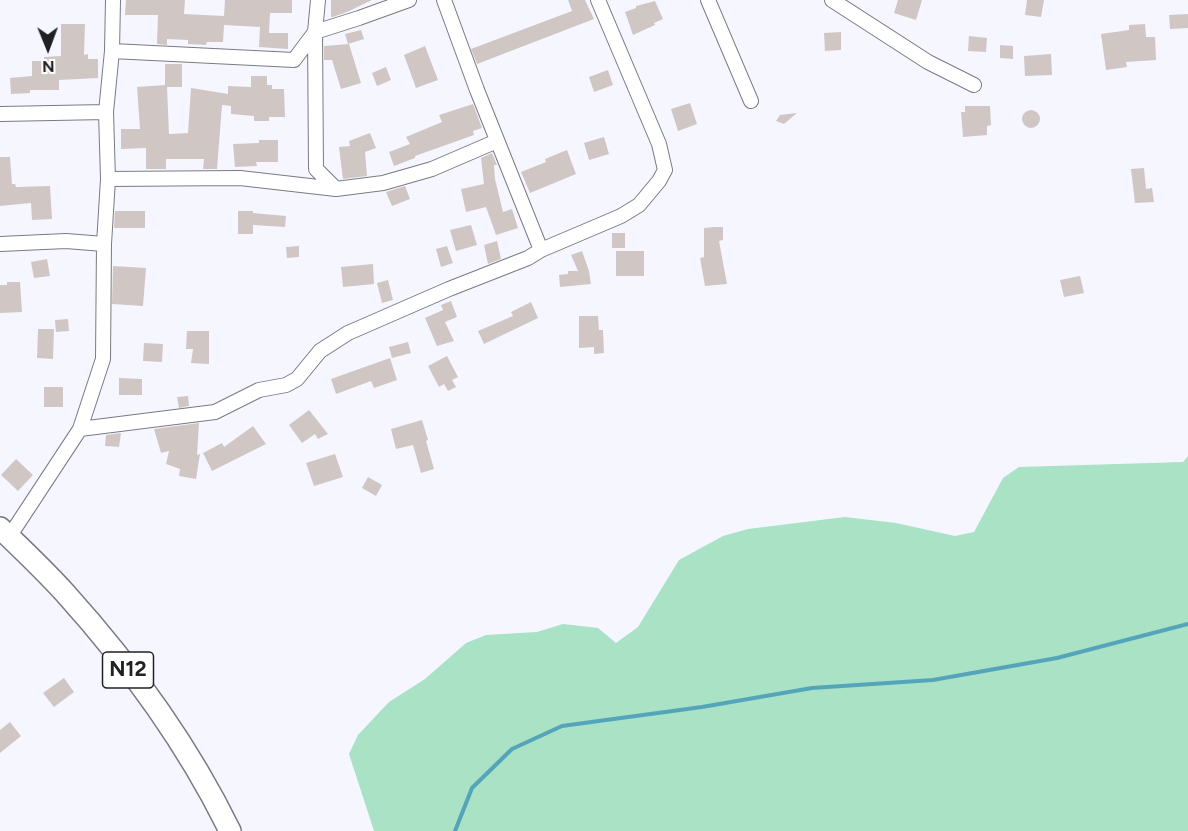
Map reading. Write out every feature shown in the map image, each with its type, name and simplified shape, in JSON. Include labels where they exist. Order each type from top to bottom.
[{"type":"main road","name":"N12","points":[[4,532],[65,593],[125,666],[201,777],[230,831]]},
{"type":"street","points":[[4,532],[80,429],[103,359],[104,244],[108,179],[106,112],[112,51],[113,0]]},
{"type":"street","points":[[318,0],[315,32],[316,169],[336,189]]},
{"type":"street","points":[[112,51],[294,60],[315,32],[409,0]]},
{"type":"street","points":[[444,0],[541,250]]},
{"type":"street","points":[[80,429],[214,412],[259,390],[286,385],[297,379],[320,351],[348,333],[528,258],[541,250],[621,216],[639,205],[665,170],[659,144],[598,0]]},
{"type":"street","points":[[708,0],[751,101]]},
{"type":"street","points":[[832,0],[928,62],[974,85]]},
{"type":"street","points":[[0,114],[106,112]]},
{"type":"street","points":[[108,179],[240,178],[336,189],[383,183],[432,169],[497,141]]},
{"type":"street","points":[[0,244],[66,241],[104,244]]},
{"type":"green space","points":[[1188,456],[1188,831],[374,831],[349,754],[358,735],[389,702],[425,679],[466,643],[486,635],[537,632],[563,624],[598,628],[616,643],[638,627],[679,560],[723,536],[748,529],[845,517],[896,523],[955,536],[974,532],[1003,478],[1019,467],[1183,462]]},
{"type":"building","points":[[126,0],[185,0],[184,14],[224,16],[225,0],[292,0],[292,13],[270,13],[269,33],[288,33],[288,49],[259,47],[260,27],[224,25],[223,42],[207,42],[206,45],[188,44],[188,40],[167,39],[167,45],[157,44],[158,15],[125,15]]},
{"type":"building","points":[[331,0],[372,0],[331,17]]},
{"type":"building","points":[[568,0],[585,0],[594,19],[477,64],[471,49],[572,11]]},
{"type":"building","points":[[898,0],[922,0],[916,20],[894,13]]},
{"type":"building","points":[[1027,0],[1044,0],[1041,17],[1025,15]]},
{"type":"building","points":[[655,1],[663,19],[633,35],[625,12],[636,6]]},
{"type":"building","points":[[1188,14],[1188,28],[1170,29],[1169,15]]},
{"type":"building","points":[[61,24],[85,24],[84,55],[88,54],[88,59],[98,59],[98,78],[59,80],[59,90],[30,90],[30,93],[11,94],[10,78],[32,76],[32,61],[44,61],[44,57],[61,56]]},
{"type":"building","points":[[1145,24],[1146,37],[1155,37],[1156,60],[1126,62],[1127,67],[1106,70],[1101,34],[1129,30],[1129,25]]},
{"type":"building","points":[[361,30],[364,39],[348,44],[345,34]]},
{"type":"building","points":[[841,32],[841,50],[825,51],[824,33]]},
{"type":"building","points":[[969,36],[987,38],[986,52],[968,51]]},
{"type":"building","points":[[349,44],[361,83],[341,89],[332,60],[324,60],[324,46]]},
{"type":"building","points":[[1000,45],[1013,46],[1013,59],[1000,58]]},
{"type":"building","points":[[425,46],[438,80],[416,88],[404,55]]},
{"type":"building","points":[[1051,54],[1052,75],[1025,76],[1024,56]]},
{"type":"building","points":[[165,64],[182,64],[182,87],[167,87],[169,134],[188,133],[191,88],[228,94],[228,86],[251,87],[251,76],[267,76],[267,85],[272,85],[272,89],[284,89],[285,117],[269,117],[269,121],[254,121],[254,116],[231,114],[231,106],[222,105],[217,169],[203,169],[204,159],[166,159],[166,169],[146,169],[146,148],[121,149],[121,129],[140,129],[137,87],[165,85]]},
{"type":"building","points":[[386,67],[391,80],[377,86],[372,73]]},
{"type":"building","points":[[608,70],[613,85],[594,92],[589,77]]},
{"type":"building","points":[[690,103],[697,124],[678,131],[671,109]]},
{"type":"building","points":[[473,104],[482,128],[473,131],[474,135],[394,166],[389,152],[410,144],[406,137],[442,122],[439,115]]},
{"type":"building","points":[[965,106],[990,106],[991,125],[987,126],[987,135],[963,137],[961,112],[965,112]]},
{"type":"building","points":[[1027,110],[1035,110],[1040,115],[1038,126],[1027,128],[1022,123],[1022,115]]},
{"type":"building","points":[[797,113],[784,124],[776,121],[780,115]]},
{"type":"building","points":[[370,133],[376,148],[365,152],[367,176],[343,179],[339,147],[350,146],[349,141]]},
{"type":"building","points":[[604,137],[609,154],[589,160],[584,143]]},
{"type":"building","points":[[259,140],[278,140],[278,162],[256,162],[257,166],[235,167],[233,144],[259,143]]},
{"type":"building","points":[[567,150],[576,174],[530,193],[521,172]]},
{"type":"building","points":[[492,153],[497,165],[494,165],[495,179],[503,212],[512,209],[518,228],[496,235],[486,207],[466,212],[461,189],[484,184],[481,158]]},
{"type":"building","points":[[0,157],[10,157],[12,184],[16,187],[50,186],[52,219],[32,220],[31,203],[0,206]]},
{"type":"building","points":[[1144,168],[1146,189],[1152,188],[1154,202],[1135,203],[1131,169]]},
{"type":"building","points":[[405,186],[410,199],[392,206],[386,192]]},
{"type":"building","points":[[115,211],[145,211],[145,228],[114,228]]},
{"type":"building","points":[[238,211],[286,216],[285,227],[253,225],[253,234],[238,234]]},
{"type":"building","points":[[471,225],[477,245],[456,251],[450,230]]},
{"type":"building","points":[[723,227],[723,240],[719,241],[727,284],[705,286],[700,258],[704,257],[704,228]]},
{"type":"building","points":[[612,233],[625,233],[625,248],[612,248]]},
{"type":"building","points":[[497,241],[501,259],[488,264],[484,245]]},
{"type":"building","points":[[299,246],[299,257],[287,258],[286,247]]},
{"type":"building","points":[[447,246],[453,263],[441,267],[436,249]]},
{"type":"building","points":[[582,251],[591,284],[560,287],[559,275],[568,274],[568,271],[578,271],[571,255]]},
{"type":"building","points":[[616,251],[644,251],[644,276],[616,276]]},
{"type":"building","points":[[47,259],[50,276],[34,278],[31,262]]},
{"type":"building","points":[[373,264],[374,284],[343,287],[341,267]]},
{"type":"building","points":[[113,266],[146,268],[143,306],[112,304]]},
{"type":"building","points":[[1080,276],[1084,293],[1064,297],[1060,280]]},
{"type":"building","points":[[388,280],[393,300],[382,303],[377,283]]},
{"type":"building","points":[[7,282],[20,282],[22,312],[0,313],[0,285],[7,285]]},
{"type":"building","points":[[451,301],[457,317],[445,322],[454,341],[437,346],[425,318],[443,310],[441,305]]},
{"type":"building","points":[[531,302],[538,318],[484,344],[478,331],[513,316],[511,312]]},
{"type":"building","points":[[579,316],[598,316],[599,330],[603,330],[604,353],[594,354],[594,347],[579,348]]},
{"type":"building","points":[[68,319],[69,331],[56,332],[55,320]]},
{"type":"building","points":[[38,329],[54,329],[53,359],[37,358]]},
{"type":"building","points":[[187,331],[209,331],[209,364],[191,363],[193,349],[186,349]]},
{"type":"building","points":[[408,342],[411,353],[392,358],[389,347]]},
{"type":"building","points":[[144,343],[163,344],[162,362],[143,361]]},
{"type":"building","points":[[447,356],[458,377],[452,380],[456,387],[448,391],[444,384],[439,387],[428,366]]},
{"type":"building","points":[[390,358],[397,380],[374,388],[371,381],[336,394],[331,379]]},
{"type":"building","points":[[119,378],[142,379],[142,395],[119,395]]},
{"type":"building","points":[[44,387],[63,387],[63,407],[44,407]]},
{"type":"building","points":[[188,396],[189,406],[179,408],[177,397]]},
{"type":"building","points":[[309,410],[328,434],[318,439],[315,434],[302,443],[289,425]]},
{"type":"building","points":[[422,420],[434,469],[421,473],[413,445],[396,449],[391,429]]},
{"type":"building","points":[[199,423],[197,455],[200,454],[196,479],[179,476],[180,469],[166,464],[169,451],[161,453],[154,429]]},
{"type":"building","points":[[253,426],[266,444],[212,471],[203,453],[222,443],[224,447]]},
{"type":"building","points":[[121,433],[119,447],[105,446],[106,435]]},
{"type":"building","points":[[335,454],[343,477],[314,486],[306,463]]},
{"type":"building","points":[[16,459],[33,475],[18,491],[1,475]]},
{"type":"building","points":[[368,477],[382,485],[376,496],[362,488]]},
{"type":"building","points":[[64,678],[74,692],[54,707],[43,693]]},
{"type":"building","points":[[10,722],[21,736],[0,753],[0,730]]},
{"type":"waterway","points":[[455,831],[472,788],[512,749],[562,726],[702,707],[812,688],[933,680],[1057,658],[1188,624]]}]
